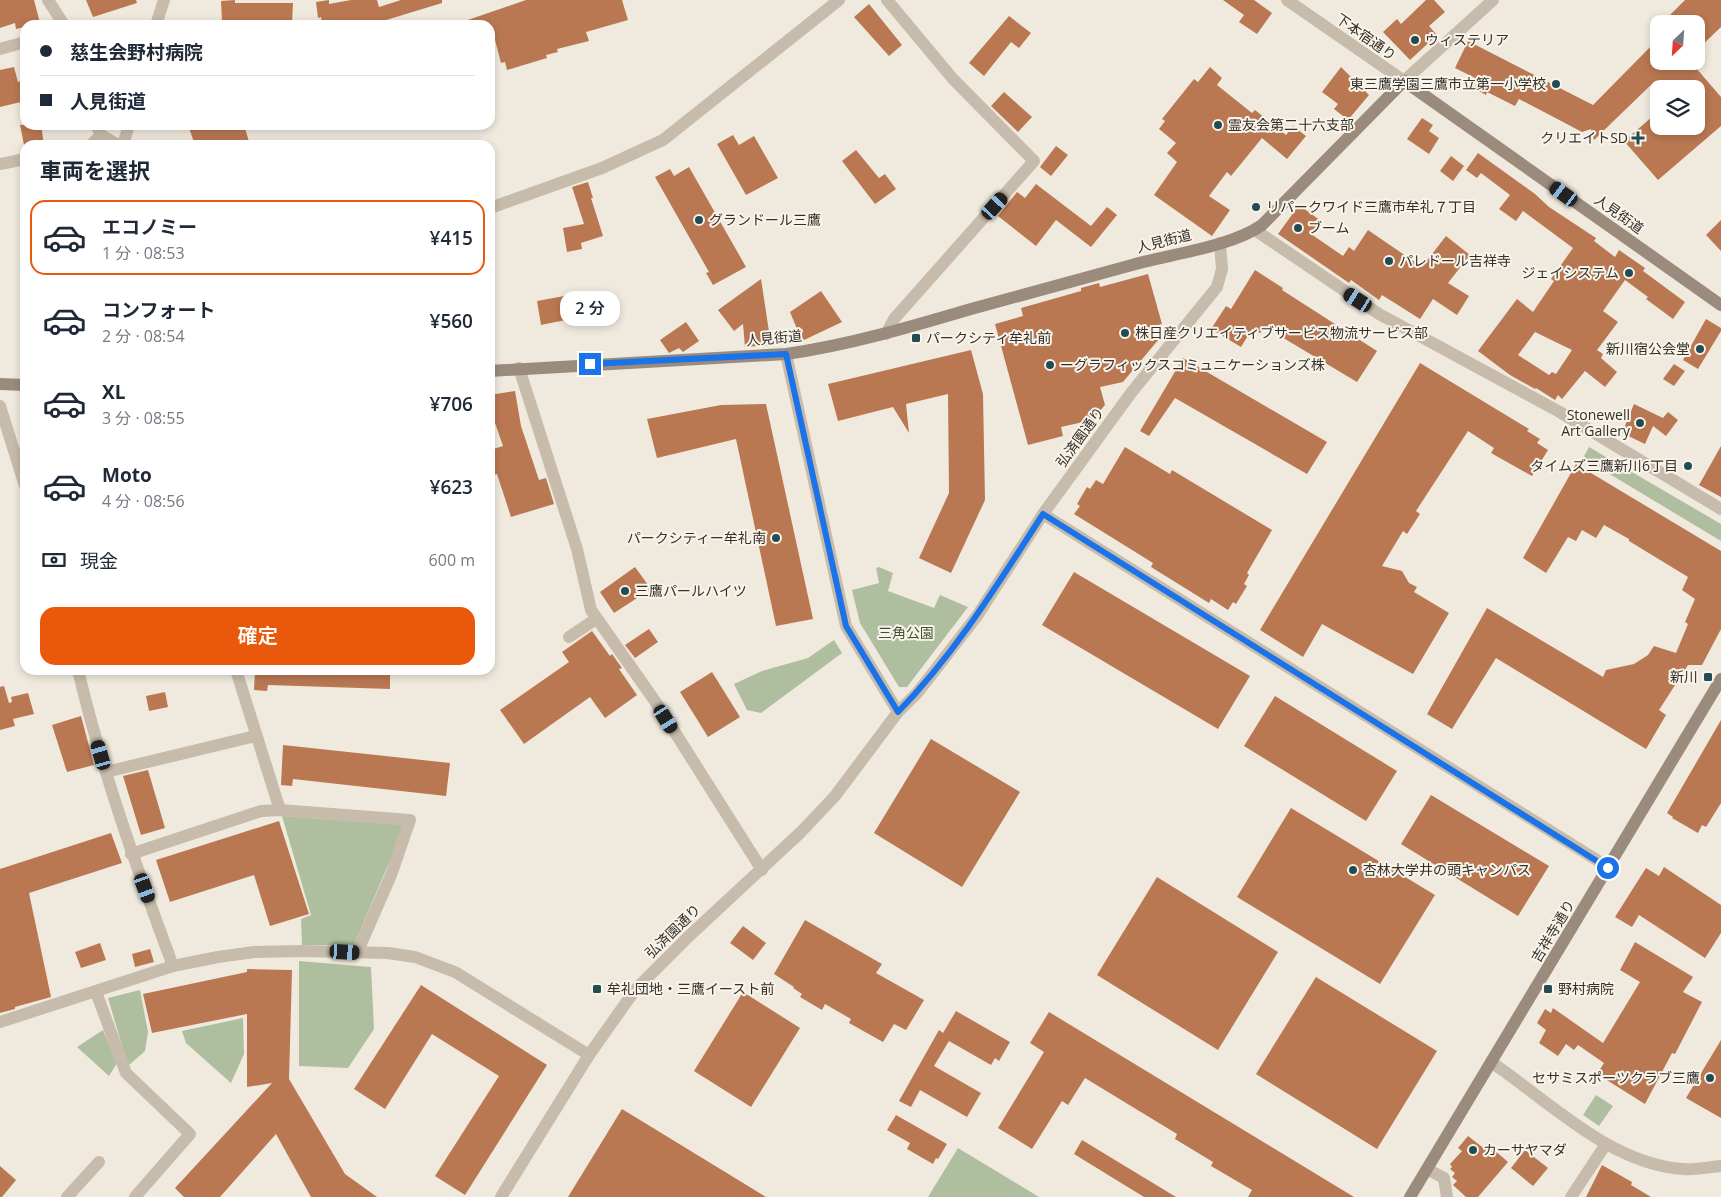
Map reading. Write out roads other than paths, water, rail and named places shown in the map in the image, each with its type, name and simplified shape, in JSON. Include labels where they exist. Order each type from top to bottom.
[{"type":"main road","name":"人見街道","points":[[495,370],[786,354],[886,334],[1152,259],[1220,243],[1255,230],[1269,219],[1404,81],[1721,305]]},
{"type":"main road","points":[[0,384],[20,384]]},
{"type":"main road","name":"吉祥寺通り","points":[[1410,1197],[1721,679]]},
{"type":"street","points":[[48,0],[61,20]]},
{"type":"street","points":[[158,20],[164,0]]},
{"type":"street","points":[[495,206],[602,168],[663,140],[840,0]]},
{"type":"street","points":[[886,334],[894,319],[1034,161],[953,79],[887,0]]},
{"type":"street","name":"下本宿通り","points":[[1287,0],[1404,81]]},
{"type":"street","points":[[1404,81],[1494,0]]},
{"type":"street","points":[[0,49],[20,43]]},
{"type":"street","points":[[98,130],[111,140]]},
{"type":"street","points":[[0,164],[20,160]]},
{"type":"street","points":[[1255,230],[1378,314],[1558,411],[1721,509]]},
{"type":"street","name":"弘済園通り","points":[[500,1197],[589,1055],[635,990],[687,938],[762,870],[835,796],[898,712],[918,692],[977,616],[1043,514],[1121,407],[1217,287],[1222,269],[1220,243]]},
{"type":"street","points":[[786,354],[846,626],[898,712]]},
{"type":"street","points":[[519,368],[577,549],[591,610],[657,704],[762,870]]},
{"type":"street","points":[[0,406],[20,470]]},
{"type":"street","points":[[1043,514],[1608,868]]},
{"type":"street","points":[[569,637],[596,619]]},
{"type":"street","points":[[79,675],[131,854],[174,966]]},
{"type":"street","points":[[237,675],[255,736],[280,810]]},
{"type":"street","points":[[106,772],[255,736]]},
{"type":"street","points":[[131,854],[261,811],[280,810],[410,820],[391,875],[357,952]]},
{"type":"street","points":[[0,1022],[174,966],[254,952],[388,953],[415,957],[455,972],[589,1055]]},
{"type":"street","points":[[96,992],[126,1073],[190,1134],[135,1197]]},
{"type":"street","points":[[1491,1062],[1606,1144],[1647,1162],[1684,1169],[1721,1166]]},
{"type":"street","points":[[1571,1197],[1606,1144]]},
{"type":"street","points":[[67,1197],[99,1162]]},
{"type":"street","points":[[1427,1169],[1444,1178],[1447,1197]]},
{"type":"place","name":"ウィステリア","points":[[1415,40]]},
{"type":"place","name":"東三鷹学園三鷹市立第一小学校","points":[[1556,84]]},
{"type":"place","name":"霊友会第二十六支部","points":[[1218,125]]},
{"type":"place","name":"クリエイトSD","points":[[1638,138]]},
{"type":"place","name":"リパークワイド三鷹市牟礼７丁目","points":[[1256,207]]},
{"type":"place","name":"グランドール三鷹","points":[[699,220]]},
{"type":"place","name":"ブーム","points":[[1298,228]]},
{"type":"place","name":"パレドール吉祥寺","points":[[1389,261]]},
{"type":"place","name":"ジェイシステム","points":[[1629,273]]},
{"type":"place","name":"株日産クリエイティブサービス物流サービス部","points":[[1125,333]]},
{"type":"place","name":"パークシティ牟礼前","points":[[916,338]]},
{"type":"place","name":"新川宿公会堂","points":[[1700,349]]},
{"type":"place","name":"ーグラフィックスコミュニケーションズ株","points":[[1050,365]]},
{"type":"place","name":"Stonewell Art Gallery","points":[[1640,423]]},
{"type":"place","name":"タイムズ三鷹新川6丁目","points":[[1688,466]]},
{"type":"place","name":"パークシティー牟礼南","points":[[776,538]]},
{"type":"place","name":"三鷹パールハイツ","points":[[625,591]]},
{"type":"place","name":"新川","points":[[1708,677]]},
{"type":"place","name":"杏林大学井の頭キャンパス","points":[[1353,870]]},
{"type":"place","name":"牟礼団地・三鷹イースト前","points":[[597,989]]},
{"type":"place","name":"野村病院","points":[[1548,989]]},
{"type":"place","name":"セサミスポーツクラブ三鷹","points":[[1710,1078]]},
{"type":"place","name":"カーサヤマダ","points":[[1473,1150]]},
{"type":"park label","name":"三角公園","points":[[906,633]]}]
